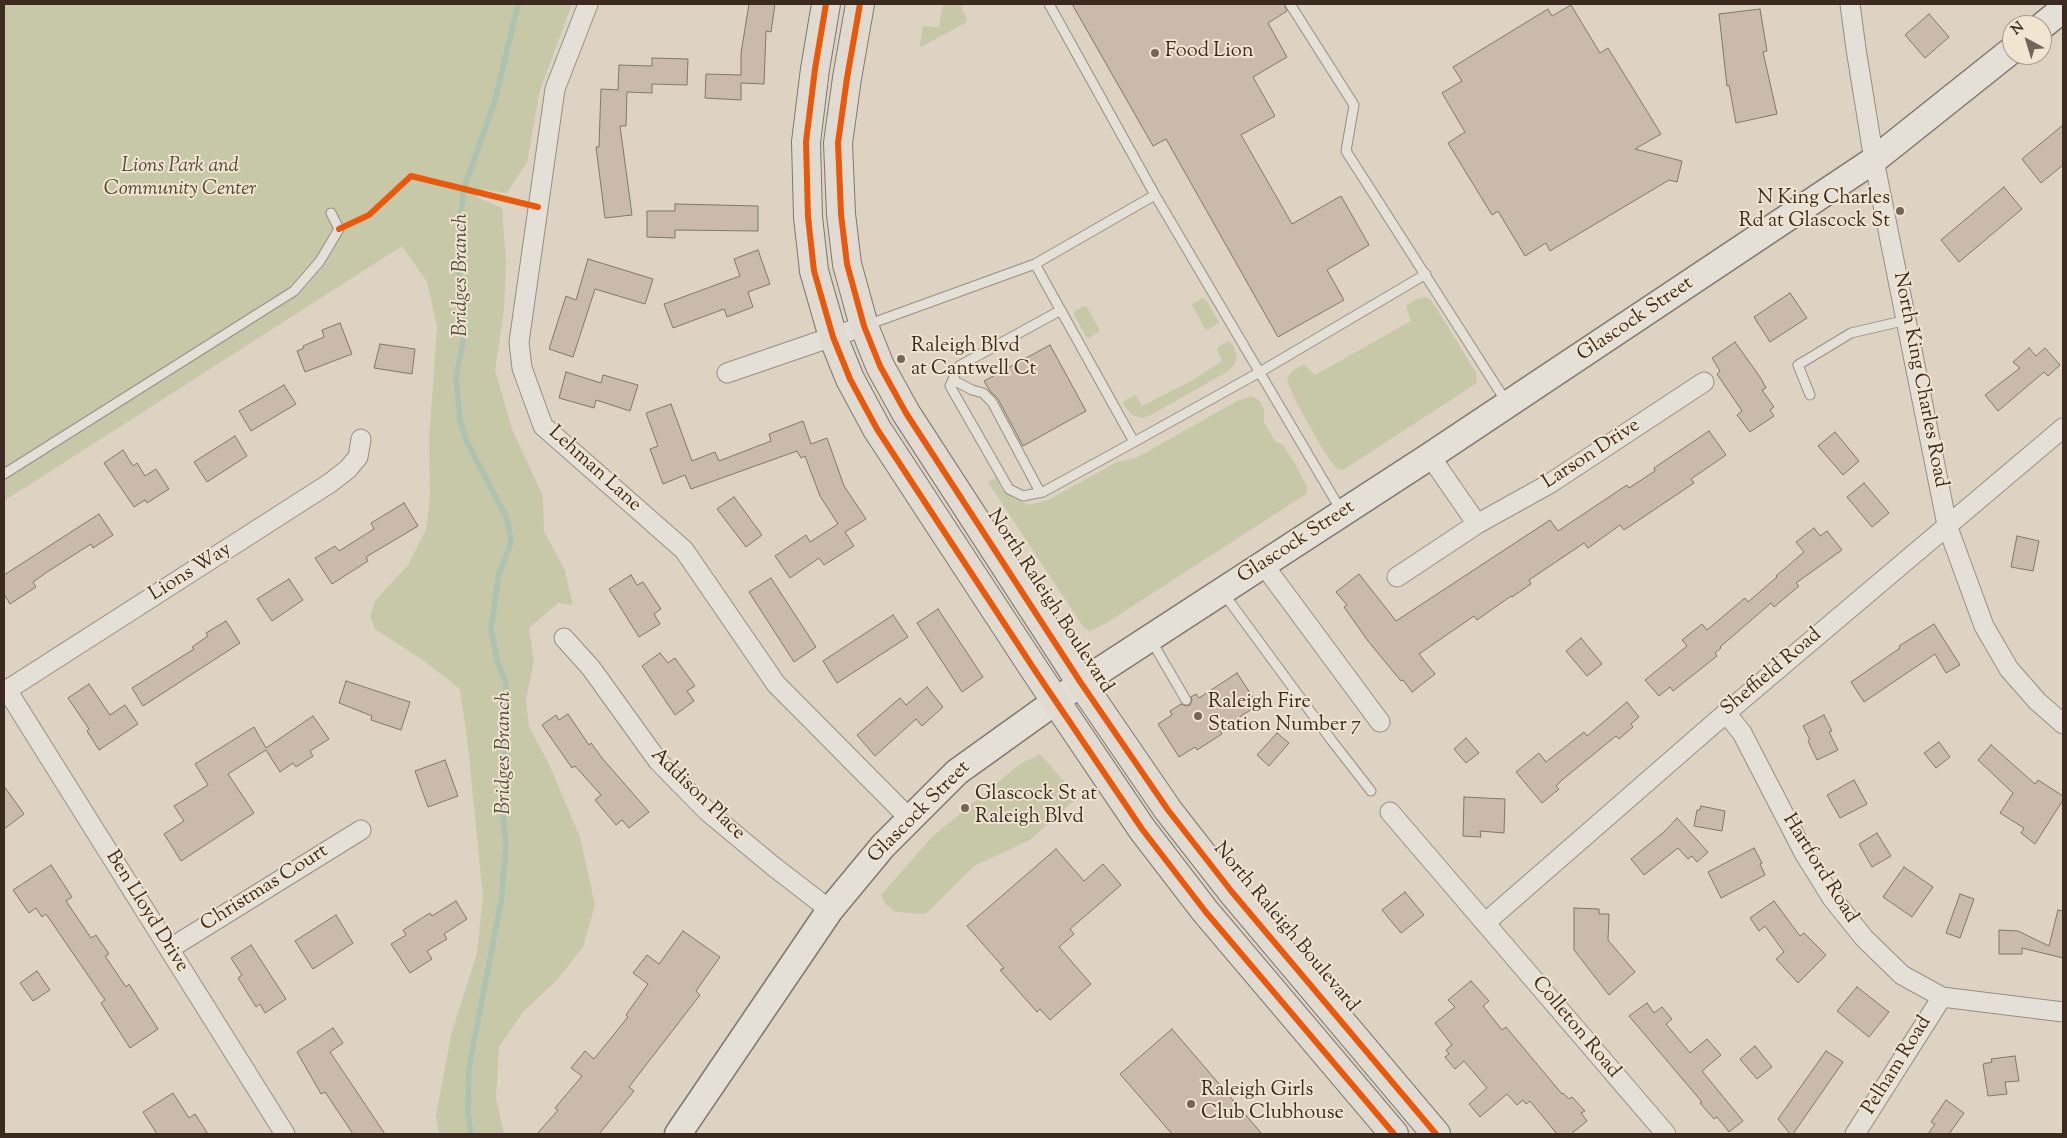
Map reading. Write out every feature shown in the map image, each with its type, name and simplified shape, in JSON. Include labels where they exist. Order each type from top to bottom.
[{"type":"main road","points":[[826,4],[815,69],[806,142],[808,218],[814,270],[833,336],[850,379],[877,429],[1142,829],[1205,912],[1394,1134]]},
{"type":"main road","name":"North Raleigh Boulevard","points":[[860,4],[846,78],[838,143],[841,214],[847,264],[864,326],[880,366],[906,413],[1081,683],[1168,810],[1232,892],[1436,1134]]},
{"type":"street","name":"Lehman Lane","points":[[588,4],[555,89],[519,342],[522,368],[544,426],[684,550],[776,684],[909,818]]},
{"type":"street","name":"North King Charles Road","points":[[1850,4],[1874,160],[1946,525],[1984,626],[2009,669],[2037,701],[2063,724]]},
{"type":"street","points":[[2052,18],[2063,9]]},
{"type":"street","name":"Glascock Street","points":[[678,1134],[830,910],[883,846],[957,772],[1055,700],[1508,405],[1874,160],[2002,58]]},
{"type":"street","points":[[727,372],[864,326]]},
{"type":"street","name":"Larson Drive","points":[[1397,576],[1477,524],[1549,484],[1704,382]]},
{"type":"street","name":"Sheffield Road","points":[[1485,922],[1726,713],[2063,428]]},
{"type":"street","name":"Lions Way","points":[[5,691],[330,483],[348,469],[358,457],[361,439]]},
{"type":"street","points":[[1430,456],[1477,524]]},
{"type":"street","points":[[1263,564],[1380,722]]},
{"type":"street","name":"Addison Place","points":[[564,638],[591,668],[658,761],[708,812],[830,910]]},
{"type":"street","name":"Ben Lloyd Drive","points":[[5,691],[285,1134]]},
{"type":"street","name":"Hartford Road","points":[[1726,713],[1742,732],[1804,853],[1838,904],[1864,938],[1902,974],[1942,997],[2063,1012]]},
{"type":"street","name":"Colleton Road","points":[[1390,812],[1666,1134]]},
{"type":"street","name":"Christmas Court","points":[[169,949],[362,830]]},
{"type":"street","name":"Pelham Road","points":[[1855,1134],[1942,997]]},
{"type":"lane","points":[[1049,4],[1155,195],[1343,513]]},
{"type":"lane","points":[[1290,4],[1354,105],[1346,151],[1508,405]]},
{"type":"lane","points":[[864,326],[1036,264],[1155,195]]},
{"type":"lane","points":[[4,474],[294,291],[320,261],[339,230],[331,213]]},
{"type":"lane","points":[[1036,264],[1134,442]]},
{"type":"lane","points":[[1061,310],[959,366],[950,386],[1009,489],[1023,496],[1040,492],[1134,442],[1260,372],[1426,274]]},
{"type":"lane","points":[[1810,395],[1798,365],[1851,333],[1907,320]]},
{"type":"lane","points":[[953,380],[972,390],[983,393],[992,402],[1040,492]]},
{"type":"lane","points":[[1223,591],[1332,741],[1371,790]]},
{"type":"lane","points":[[1150,638],[1186,700]]},
{"type":"green space","name":"Lions Park and Community Center","points":[[4,4],[572,4],[540,90],[527,162],[507,193],[485,190],[476,197],[502,208],[506,262],[504,311],[495,370],[512,429],[543,496],[544,531],[565,571],[573,605],[558,603],[529,628],[534,661],[526,700],[529,727],[548,762],[580,837],[595,905],[583,947],[557,980],[523,1012],[499,1047],[496,1098],[504,1134],[439,1134],[436,1116],[451,1035],[477,953],[483,897],[468,746],[460,689],[424,661],[375,629],[370,616],[375,601],[408,565],[426,529],[430,497],[429,440],[437,327],[427,282],[402,246],[4,501]]},
{"type":"green space","points":[[943,4],[966,4],[961,7],[967,19],[965,23],[921,47],[923,26],[939,27]]},
{"type":"green space","points":[[1425,297],[1431,300],[1476,373],[1477,383],[1343,470],[1336,468],[1323,450],[1296,402],[1287,381],[1291,372],[1304,364],[1315,375],[1411,321],[1406,306],[1414,300]]},
{"type":"green space","points":[[1203,298],[1219,322],[1208,330],[1206,330],[1192,305]]},
{"type":"green space","points":[[1084,306],[1087,307],[1100,331],[1089,338],[1087,338],[1074,315],[1075,311]]},
{"type":"green space","points":[[1228,341],[1233,345],[1237,357],[1234,365],[1227,372],[1149,416],[1142,418],[1132,415],[1126,408],[1123,402],[1127,399],[1136,395],[1142,406],[1193,380],[1222,361],[1217,350],[1219,346]]},
{"type":"green space","points":[[1251,396],[1259,400],[1264,409],[1264,422],[1275,441],[1283,445],[1294,462],[1307,487],[1306,494],[1105,624],[1090,631],[1084,628],[988,482],[996,478],[1002,490],[1015,499],[1029,505],[1048,500],[1117,462],[1136,458],[1237,401]]},
{"type":"green space","points":[[1040,754],[1078,797],[1030,840],[974,866],[926,914],[896,912],[885,904],[881,895],[932,837],[1020,764]]},
{"type":"building","points":[[749,4],[775,4],[771,32],[766,31],[764,84],[741,83],[741,100],[705,98],[706,74],[741,75],[741,53]]},
{"type":"building","points":[[1072,4],[1284,4],[1287,11],[1268,23],[1287,57],[1253,77],[1275,116],[1241,135],[1292,224],[1341,196],[1369,245],[1327,270],[1344,300],[1278,337],[1166,139],[1153,146]]},
{"type":"building","points":[[1571,5],[1600,53],[1608,48],[1661,134],[1635,149],[1682,161],[1677,182],[1669,180],[1550,251],[1546,243],[1525,256],[1498,211],[1492,215],[1448,143],[1465,132],[1442,93],[1462,81],[1453,67],[1548,9],[1552,16]]},
{"type":"building","points":[[1760,9],[1767,51],[1763,52],[1777,114],[1736,123],[1729,85],[1727,86],[1719,14]]},
{"type":"building","points":[[1929,14],[1949,37],[1925,58],[1905,35]]},
{"type":"building","points":[[652,58],[688,59],[687,85],[652,84],[652,93],[627,92],[626,126],[620,126],[632,215],[605,218],[596,147],[599,147],[601,89],[618,90],[619,65],[652,66]]},
{"type":"building","points":[[2063,125],[2063,165],[2041,183],[2022,159]]},
{"type":"building","points":[[2004,187],[2022,209],[1959,262],[1941,240]]},
{"type":"building","points":[[675,204],[758,206],[758,231],[675,230],[675,238],[647,237],[647,211],[675,211]]},
{"type":"building","points":[[758,250],[770,284],[748,292],[753,307],[727,317],[724,309],[673,328],[664,304],[740,276],[734,259]]},
{"type":"building","points":[[588,259],[653,279],[645,304],[595,289],[573,357],[549,349],[566,296],[576,300]]},
{"type":"building","points":[[1790,293],[1807,318],[1770,342],[1754,317]]},
{"type":"building","points":[[340,323],[352,354],[305,372],[297,351],[304,348],[303,346],[324,337],[322,330]]},
{"type":"building","points":[[1735,342],[1760,377],[1766,388],[1762,390],[1774,407],[1770,410],[1774,416],[1750,432],[1737,415],[1742,411],[1717,374],[1720,371],[1712,358]]},
{"type":"building","points":[[380,344],[415,349],[412,374],[374,368]]},
{"type":"building","points":[[1050,345],[1086,411],[1023,446],[998,399],[984,381]]},
{"type":"building","points":[[2029,348],[2036,356],[2045,348],[2060,365],[2048,376],[2044,372],[1998,411],[1985,395],[2020,368],[2013,362]]},
{"type":"building","points":[[566,372],[601,383],[603,375],[638,385],[630,411],[596,400],[594,408],[559,398]]},
{"type":"building","points":[[284,385],[296,404],[251,431],[239,411]]},
{"type":"building","points":[[671,404],[692,461],[715,452],[719,461],[771,441],[769,434],[803,421],[811,444],[827,438],[844,486],[866,519],[845,532],[854,546],[824,565],[819,558],[790,578],[775,556],[806,535],[810,542],[838,524],[820,496],[805,456],[801,458],[797,451],[691,489],[685,475],[663,484],[650,449],[658,446],[646,413]]},
{"type":"building","points":[[1709,431],[1726,455],[1691,479],[1694,483],[1624,530],[1620,525],[1588,548],[1584,543],[1529,580],[1531,584],[1512,597],[1477,620],[1474,616],[1419,654],[1435,674],[1412,692],[1368,641],[1344,607],[1347,605],[1336,592],[1359,574],[1396,621],[1550,520],[1558,531],[1627,485],[1629,488],[1655,471],[1654,468]]},
{"type":"building","points":[[1835,432],[1859,461],[1843,475],[1818,446]]},
{"type":"building","points":[[235,436],[247,456],[207,482],[194,462]]},
{"type":"building","points":[[123,450],[133,466],[137,463],[145,476],[156,469],[169,489],[147,503],[145,500],[134,507],[104,463]]},
{"type":"building","points":[[1864,483],[1889,513],[1872,527],[1847,497]]},
{"type":"building","points":[[734,497],[762,535],[746,547],[717,509]]},
{"type":"building","points":[[404,503],[418,526],[366,557],[368,561],[332,584],[315,558],[335,546],[339,551],[374,529],[371,523]]},
{"type":"building","points":[[99,514],[113,535],[93,548],[91,544],[47,572],[33,582],[36,587],[10,604],[4,594],[4,575]]},
{"type":"building","points":[[1814,528],[1820,536],[1827,531],[1842,550],[1796,583],[1799,586],[1774,607],[1771,603],[1720,647],[1715,653],[1717,656],[1673,691],[1670,687],[1659,696],[1645,680],[1687,646],[1682,640],[1702,624],[1707,630],[1745,598],[1748,602],[1777,577],[1804,552],[1796,542]]},
{"type":"building","points":[[2017,536],[2039,541],[2033,571],[2011,567]]},
{"type":"building","points":[[631,575],[637,585],[643,582],[661,609],[654,614],[660,624],[639,637],[609,589]]},
{"type":"building","points":[[771,578],[816,647],[794,662],[749,592]]},
{"type":"building","points":[[289,579],[303,600],[272,621],[257,599]]},
{"type":"building","points":[[938,609],[983,677],[962,692],[917,623]]},
{"type":"building","points":[[893,615],[908,637],[837,683],[823,661]]},
{"type":"building","points":[[226,621],[240,643],[143,706],[132,688],[194,649],[192,647],[208,636],[206,633]]},
{"type":"building","points":[[1934,624],[1960,665],[1946,673],[1935,654],[1864,702],[1851,682],[1900,648],[1899,646]]},
{"type":"building","points":[[1581,638],[1602,664],[1587,676],[1566,651]]},
{"type":"building","points":[[660,653],[668,663],[675,658],[695,686],[687,691],[694,701],[675,715],[642,666]]},
{"type":"building","points":[[1237,673],[1258,705],[1220,730],[1222,734],[1197,750],[1195,747],[1179,757],[1158,724],[1172,715],[1170,711],[1181,704],[1190,705],[1191,697],[1196,694],[1199,698]]},
{"type":"building","points":[[346,681],[410,702],[401,730],[371,720],[372,716],[339,703]]},
{"type":"building","points":[[89,684],[110,715],[125,705],[138,724],[99,750],[87,731],[89,729],[68,698]]},
{"type":"building","points":[[927,687],[943,707],[922,726],[916,719],[875,756],[857,735],[900,698],[906,705]]},
{"type":"building","points":[[1627,702],[1639,717],[1631,724],[1633,727],[1619,739],[1616,736],[1562,780],[1556,786],[1559,789],[1542,803],[1516,772],[1539,753],[1546,762],[1584,732],[1587,736]]},
{"type":"building","points":[[568,714],[589,745],[591,743],[649,812],[629,828],[622,820],[616,825],[595,800],[601,795],[575,766],[572,768],[542,725],[556,715],[559,720]]},
{"type":"building","points":[[1824,715],[1832,731],[1829,732],[1838,750],[1817,760],[1803,726]]},
{"type":"building","points":[[313,716],[329,739],[310,751],[313,756],[296,767],[293,763],[280,772],[266,750],[228,774],[254,813],[181,861],[164,834],[184,821],[174,806],[208,785],[195,764],[254,727],[266,748]]},
{"type":"building","points":[[1277,733],[1289,743],[1269,766],[1257,755]]},
{"type":"building","points":[[1466,738],[1479,753],[1466,763],[1454,749]]},
{"type":"building","points":[[1939,742],[1950,757],[1936,768],[1924,753]]},
{"type":"building","points":[[1991,745],[2035,784],[2038,780],[2063,796],[2063,800],[2035,844],[2021,833],[2024,828],[2000,813],[2013,793],[1978,760]]},
{"type":"building","points":[[445,760],[458,796],[428,807],[415,771]]},
{"type":"building","points":[[1854,780],[1867,804],[1840,818],[1827,795]]},
{"type":"building","points":[[4,786],[24,814],[4,829]]},
{"type":"building","points":[[1464,797],[1505,799],[1504,833],[1480,831],[1481,837],[1463,836]]},
{"type":"building","points":[[1701,806],[1725,811],[1722,831],[1694,826],[1697,810],[1700,810]]},
{"type":"building","points":[[1677,818],[1708,852],[1697,862],[1692,856],[1688,859],[1678,848],[1644,875],[1631,859],[1665,831]]},
{"type":"building","points":[[1877,833],[1891,856],[1872,867],[1859,844]]},
{"type":"building","points":[[1754,848],[1762,863],[1760,864],[1765,875],[1721,898],[1708,872]]},
{"type":"building","points":[[1056,849],[1084,881],[1103,864],[1121,885],[1070,929],[1074,934],[1059,947],[1091,984],[1050,1020],[1040,1009],[1037,1012],[1000,970],[1004,968],[967,926]]},
{"type":"building","points":[[51,865],[72,897],[66,901],[91,938],[96,935],[109,954],[105,956],[126,987],[129,984],[158,1029],[130,1048],[101,1003],[105,1000],[46,914],[42,917],[36,908],[29,913],[13,890]]},
{"type":"building","points":[[1904,867],[1933,887],[1912,917],[1883,897]]},
{"type":"building","points":[[1405,892],[1424,915],[1401,933],[1382,910]]},
{"type":"building","points":[[1960,894],[1974,899],[1960,938],[1946,933]]},
{"type":"building","points":[[456,901],[467,919],[444,934],[447,939],[427,951],[432,959],[410,973],[391,944],[406,935],[403,930],[430,913],[432,916]]},
{"type":"building","points":[[1774,901],[1800,936],[1804,933],[1826,955],[1798,983],[1776,959],[1784,952],[1765,926],[1759,931],[1750,918]]},
{"type":"building","points":[[1574,908],[1599,909],[1599,914],[1609,914],[1608,940],[1635,972],[1609,995],[1574,950]]},
{"type":"building","points":[[2058,910],[2063,911],[2063,958],[2022,948],[2022,954],[1999,954],[1999,930],[2018,931],[2049,946]]},
{"type":"building","points":[[336,915],[353,943],[313,969],[295,941]]},
{"type":"building","points":[[683,931],[720,957],[696,991],[700,995],[629,1087],[634,1091],[599,1134],[537,1134],[558,1110],[555,1108],[582,1076],[571,1068],[585,1051],[594,1059],[628,1017],[626,1015],[648,984],[633,973],[647,955],[659,964]]},
{"type":"building","points":[[251,945],[286,999],[265,1013],[260,1004],[256,1007],[238,978],[242,975],[231,958]]},
{"type":"building","points":[[37,971],[50,990],[33,1001],[20,983]]},
{"type":"building","points":[[1471,981],[1489,1001],[1483,1006],[1502,1030],[1506,1027],[1562,1094],[1569,1099],[1572,1097],[1585,1111],[1581,1113],[1587,1121],[1571,1134],[1557,1134],[1530,1101],[1526,1104],[1523,1100],[1517,1105],[1507,1094],[1480,1117],[1469,1104],[1487,1088],[1464,1061],[1455,1069],[1445,1057],[1449,1054],[1446,1050],[1452,1045],[1435,1023],[1455,1007],[1448,1000]]},
{"type":"building","points":[[1857,987],[1889,1012],[1869,1037],[1837,1011]]},
{"type":"building","points":[[1647,1003],[1654,1013],[1662,1007],[1672,1019],[1666,1024],[1690,1053],[1707,1039],[1721,1055],[1702,1071],[1743,1121],[1729,1132],[1717,1117],[1714,1119],[1700,1103],[1702,1102],[1629,1016]]},
{"type":"building","points":[[333,1028],[343,1043],[330,1052],[385,1134],[353,1134],[325,1092],[321,1094],[297,1052]]},
{"type":"building","name":"Raleigh Girls Club Clubhouse","points":[[1172,1029],[1262,1134],[1172,1134],[1120,1074]]},
{"type":"building","points":[[1755,1046],[1772,1067],[1757,1079],[1740,1059]]},
{"type":"building","points":[[1826,1051],[1843,1062],[1793,1134],[1790,1134],[1778,1119]]},
{"type":"building","points":[[2015,1056],[2019,1081],[2005,1082],[2007,1094],[1988,1096],[1983,1064],[1992,1062],[1991,1059]]},
{"type":"building","points":[[173,1093],[189,1118],[195,1114],[208,1134],[157,1134],[143,1112]]},
{"type":"building","points":[[1946,1100],[1964,1113],[1949,1134],[1928,1134],[1935,1124],[1931,1122]]},
{"type":"waterway","name":"Bridges Branch","points":[[471,1134],[468,1112],[469,1067],[501,902],[506,845],[502,804],[506,682],[497,661],[491,628],[499,573],[511,539],[506,516],[467,442],[460,421],[456,376],[465,333],[458,267],[463,191],[495,101],[518,4]]},
{"type":"cycle path","points":[[826,4],[815,69],[806,142],[808,217],[814,271],[833,337],[850,379],[877,429],[1036,672],[1142,829],[1205,911],[1394,1134]]},
{"type":"cycle path","points":[[860,4],[838,143],[841,214],[847,264],[864,326],[880,366],[906,413],[1081,683],[1168,810],[1232,892],[1436,1134]]},
{"type":"cycle path","points":[[339,229],[369,215],[411,176],[538,207]]},
{"type":"place","name":"Food Lion","points":[[1155,53]]},
{"type":"place","name":"N King Charles Rd at Glascock St","points":[[1900,211]]},
{"type":"place","name":"Raleigh Blvd at Cantwell Ct","points":[[901,359]]},
{"type":"place","name":"Raleigh Fire Station Number 7","points":[[1198,716]]},
{"type":"place","name":"Glascock St at Raleigh Blvd","points":[[965,808]]},
{"type":"place","name":"Raleigh Girls Club Clubhouse","points":[[1191,1104]]}]
